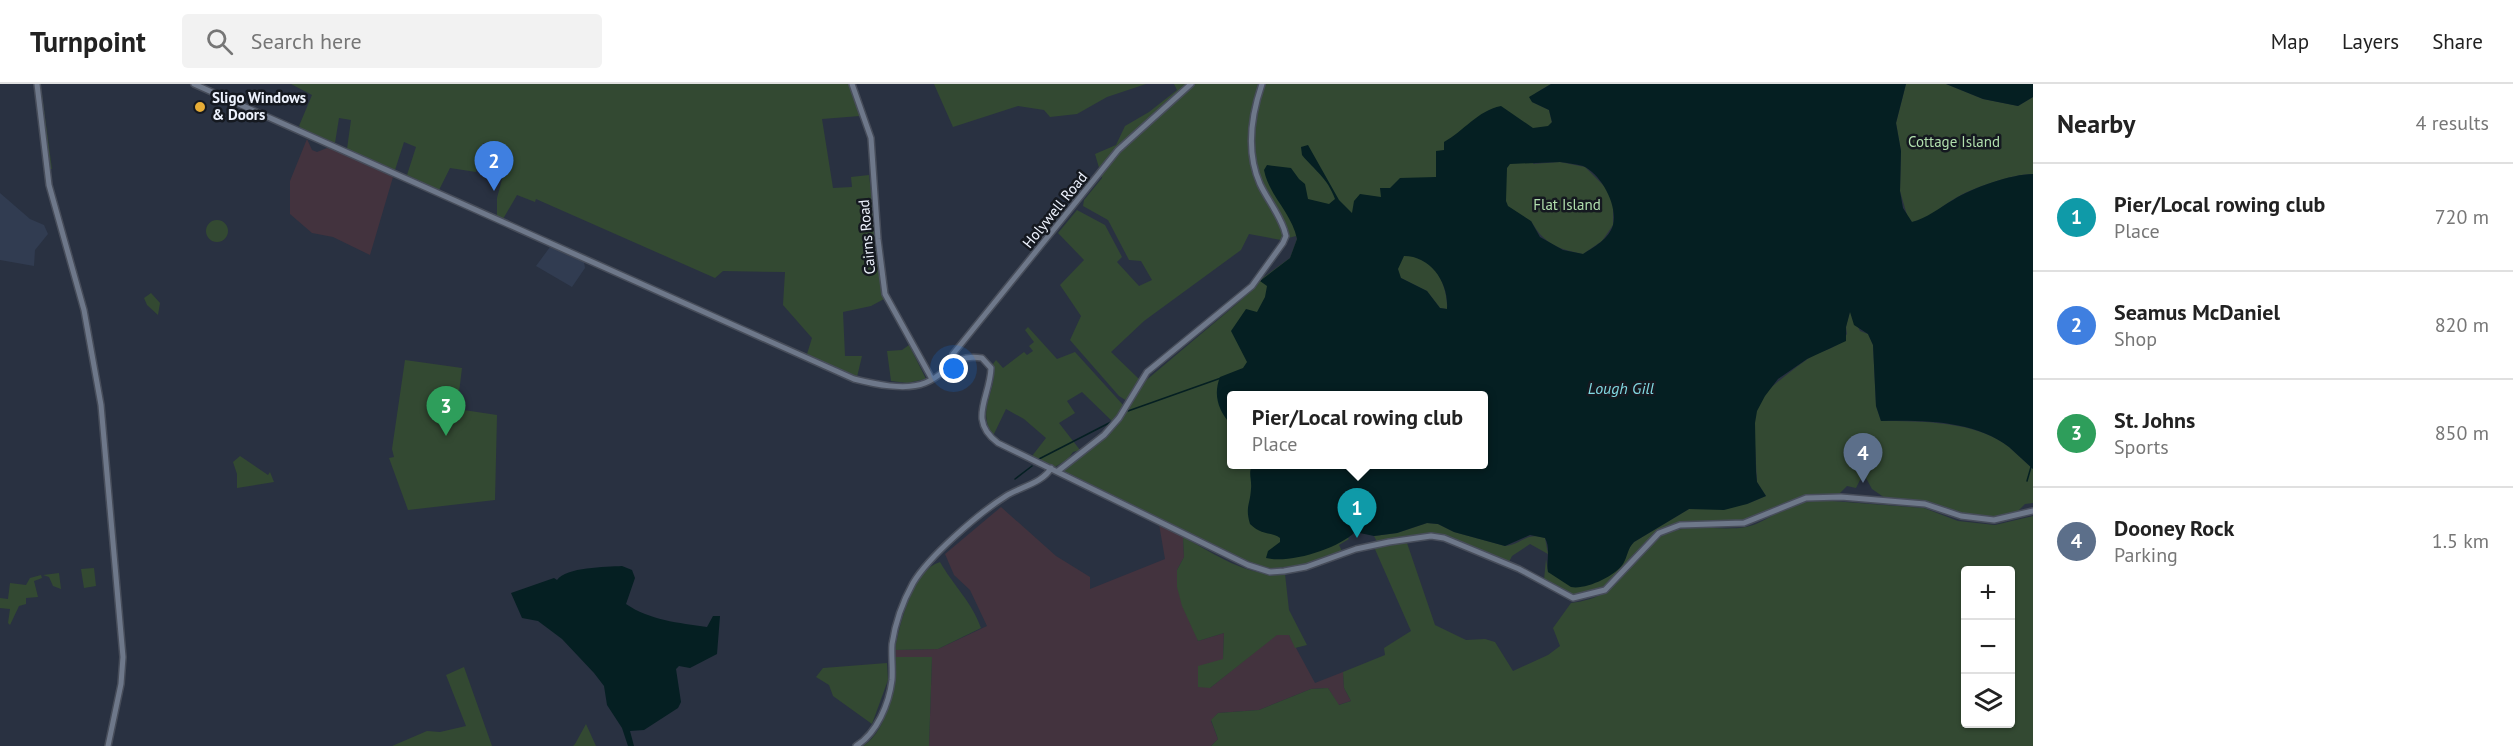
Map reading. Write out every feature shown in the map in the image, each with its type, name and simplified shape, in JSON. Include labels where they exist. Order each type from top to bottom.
[{"type":"main road","points":[[37,84],[49,184],[88,330],[104,434],[123,657],[108,746]]},
{"type":"main road","points":[[194,84],[854,379],[904,386],[922,384],[932,379],[952,362],[972,356],[988,361],[991,375],[982,407],[983,428],[998,443],[1248,565],[1270,572],[1306,567],[1368,546],[1431,536],[1444,538],[1519,569],[1573,598],[1605,590],[1659,533],[1680,525],[1744,523],[1806,498],[1818,496],[1924,504],[1961,516],[1994,520],[2033,511]]},
{"type":"main road","name":"Cairns Road","points":[[852,84],[871,138],[877,230],[885,294],[932,379]]},
{"type":"main road","name":"Holywell Road","points":[[952,362],[953,354],[1118,150],[1191,84]]},
{"type":"main road","points":[[1058,471],[1104,435],[1119,418],[1147,372],[1252,286],[1283,243],[1286,236],[1284,229],[1259,181],[1252,152],[1251,133],[1262,84]]},
{"type":"main road","points":[[856,746],[868,738],[874,729],[889,694],[895,629],[917,578],[929,562],[979,517],[1004,497],[1042,478],[1051,468]]},
{"type":"shaded area","points":[[307,139],[312,150],[317,152],[327,148],[336,150],[393,177],[370,255],[333,237],[312,233],[290,214],[290,181]]},
{"type":"shaded area","points":[[0,193],[30,219],[44,225],[48,234],[35,250],[34,266],[0,260]]},
{"type":"shaded area","points":[[550,247],[584,262],[585,268],[572,287],[536,266]]},
{"type":"shaded area","points":[[1001,507],[1056,556],[1090,577],[1090,589],[1165,559],[1159,524],[1183,537],[1184,557],[1177,570],[1198,641],[1224,633],[1223,659],[1210,688],[1277,634],[1289,635],[1315,683],[1343,672],[1344,688],[1351,701],[1338,705],[1328,688],[1311,689],[1259,710],[1218,713],[1211,721],[1218,739],[1211,746],[929,746],[932,657],[895,657],[895,650],[938,649],[987,626],[970,590],[954,575],[945,554]]},
{"type":"green space","points":[[291,84],[849,84],[860,116],[822,119],[833,188],[852,187],[851,177],[869,175],[884,299],[871,306],[843,312],[845,356],[862,356],[857,377],[807,354],[812,338],[783,305],[785,272],[723,271],[715,278],[536,199],[535,202],[517,195],[503,219],[497,216],[497,198],[510,149],[483,143],[476,172],[450,168],[439,190],[407,175],[416,147],[404,142],[395,170],[347,149],[351,120],[339,118],[335,143],[302,129],[299,126],[312,95]]},
{"type":"green space","points":[[934,84],[1146,84],[1107,97],[1077,114],[1050,117],[1044,110],[1018,106],[953,127]]},
{"type":"green space","name":"Flat Island","points":[[1174,84],[1551,84],[1536,93],[1532,102],[1549,110],[1552,123],[1533,164],[1560,162],[1585,167],[1608,190],[1613,206],[1613,225],[1602,241],[1583,254],[1552,244],[1541,235],[1531,221],[1418,258],[1431,265],[1440,278],[1446,294],[1447,309],[1440,308],[1427,291],[1401,278],[1238,391],[1227,391],[1227,469],[1307,469],[1333,518],[1349,539],[1339,545],[1342,551],[1307,564],[1271,569],[1249,562],[1064,471],[1117,426],[1144,382],[1239,302],[1264,277],[1290,258],[1297,239],[1296,236],[1281,240],[1249,234],[1241,250],[1144,321],[1111,352],[1139,379],[1127,401],[1119,396],[1070,340],[1081,316],[1060,285],[1084,260],[1058,233],[1077,210],[1105,225],[1122,257],[1117,262],[1139,286],[1152,280],[1141,261],[1129,260],[1108,220],[1083,206],[1084,200],[1102,178],[1095,154],[1116,145],[1125,126],[1149,112],[1177,90]]},
{"type":"green space","name":"Cottage Island","points":[[1906,84],[1946,84],[1983,99],[2018,106],[2033,97],[2033,174],[2015,176],[1981,186],[1961,195],[1921,220],[1909,222],[1900,191],[1901,151],[1896,123]]},
{"type":"green space","points":[[41,87],[52,169],[49,169]]},
{"type":"green space","points":[[217,220],[225,223],[228,231],[225,239],[217,242],[209,239],[206,231],[209,223]]},
{"type":"green space","points":[[151,293],[160,303],[158,315],[147,305],[144,298]]},
{"type":"green space","points":[[1850,311],[1860,331],[1868,334],[1873,345],[1876,406],[1881,421],[1947,424],[1996,438],[2033,469],[2033,503],[2025,504],[2015,514],[1993,517],[1961,514],[1923,501],[1885,498],[1872,489],[1866,478],[1860,480],[1856,488],[1847,486],[1838,495],[1806,495],[1744,521],[1679,523],[1658,531],[1604,588],[1572,596],[1544,580],[1546,559],[1548,572],[1589,585],[1619,568],[1634,542],[1689,509],[1747,504],[1766,496],[1757,482],[1755,445],[1740,415],[1796,367],[1842,340],[1847,334],[1846,327]]},
{"type":"green space","points":[[1028,327],[1057,359],[1075,352],[1124,406],[1113,422],[1082,392],[1067,401],[1075,413],[1059,423],[1080,450],[1073,452],[1068,459],[1055,467],[1032,456],[1046,438],[1024,419],[1006,409],[993,436],[986,416],[993,383],[993,364],[996,360],[1003,368],[1024,352],[1027,355],[1033,351],[1029,346],[1034,342],[1025,330]]},
{"type":"green space","points":[[909,345],[926,379],[907,383],[891,381],[887,351],[902,350]]},
{"type":"green space","points":[[405,360],[462,368],[457,409],[497,415],[495,500],[408,510],[389,458],[394,457],[392,449]]},
{"type":"green space","points":[[240,456],[268,475],[270,472],[274,482],[237,488],[237,474],[233,462]]},
{"type":"green space","points":[[1819,500],[1924,508],[1958,521],[1995,525],[2033,516],[2033,746],[1211,746],[1218,739],[1211,720],[1218,713],[1259,710],[1311,689],[1328,688],[1339,705],[1351,701],[1344,688],[1343,672],[1385,655],[1384,648],[1411,631],[1374,547],[1407,543],[1435,625],[1466,640],[1485,639],[1495,642],[1513,671],[1548,655],[1560,646],[1553,628],[1571,603],[1590,599],[1614,586],[1637,557],[1660,537],[1680,529],[1746,527],[1798,503]]},
{"type":"green space","points":[[1427,523],[1438,524],[1454,532],[1505,546],[1533,536],[1545,538],[1548,554],[1530,544],[1512,556],[1509,562],[1445,536],[1430,533],[1377,542],[1374,536],[1397,533]]},
{"type":"green space","points":[[1183,537],[1244,568],[1257,572],[1285,574],[1289,610],[1307,645],[1295,648],[1289,635],[1277,635],[1210,688],[1198,687],[1198,666],[1223,659],[1224,633],[1198,641],[1182,606],[1177,587],[1177,570],[1184,557]]},
{"type":"green space","points":[[940,562],[973,610],[981,628],[938,649],[895,650],[904,613],[915,587],[930,567]]},
{"type":"green space","points":[[94,568],[96,586],[84,588],[81,569]]},
{"type":"green space","points":[[59,573],[61,589],[53,586],[49,577],[43,575]]},
{"type":"green space","points":[[41,575],[42,578],[34,581],[38,597],[26,598],[26,604],[19,606],[10,625],[8,623],[10,609],[0,608],[0,598],[8,599],[10,583],[26,585],[30,578]]},
{"type":"green space","points":[[895,657],[932,657],[929,746],[863,746],[879,729],[884,718],[891,693]]},
{"type":"green space","points":[[887,663],[888,680],[872,724],[833,696],[829,685],[816,677],[823,668]]},
{"type":"green space","points":[[464,667],[492,746],[392,746],[427,731],[440,732],[466,726],[446,675]]},
{"type":"green space","points":[[586,724],[596,746],[573,746],[575,744]]},
{"type":"water","name":"Lough Gill","points":[[1551,84],[1906,84],[1896,123],[1901,151],[1900,191],[1903,208],[1912,222],[1981,186],[2014,176],[2033,174],[2033,469],[2009,447],[1980,431],[1930,422],[1881,421],[1876,406],[1873,345],[1868,334],[1854,325],[1850,312],[1846,327],[1846,341],[1807,359],[1778,379],[1757,411],[1755,423],[1757,482],[1766,496],[1724,510],[1689,509],[1634,542],[1619,569],[1600,581],[1571,587],[1548,572],[1548,546],[1545,538],[1530,535],[1505,546],[1454,532],[1438,524],[1427,523],[1397,533],[1374,536],[1355,532],[1337,544],[1313,554],[1287,559],[1266,558],[1268,551],[1280,542],[1280,538],[1258,530],[1250,524],[1248,510],[1251,469],[1488,469],[1488,391],[1227,391],[1227,420],[1217,396],[1220,377],[1243,368],[1247,362],[1231,331],[1246,309],[1257,312],[1265,297],[1267,286],[1260,281],[1290,258],[1297,239],[1264,170],[1267,165],[1291,168],[1305,184],[1308,199],[1329,204],[1335,199],[1332,191],[1302,155],[1301,147],[1308,145],[1339,200],[1352,213],[1354,201],[1360,194],[1381,197],[1380,188],[1390,188],[1400,178],[1436,177],[1436,151],[1444,150],[1444,142],[1485,112],[1501,106],[1533,128],[1548,126],[1552,122],[1549,110],[1532,102],[1529,97]],"holes":[[[1560,162],[1583,166],[1596,176],[1607,191],[1614,217],[1608,234],[1601,242],[1583,254],[1563,250],[1540,237],[1531,221],[1508,206],[1506,201],[1507,168],[1510,164]],[[1404,256],[1414,257],[1430,266],[1436,273],[1445,290],[1447,309],[1440,308],[1427,291],[1401,278],[1398,269]]]},
{"type":"water","points":[[1946,84],[2033,84],[2033,97],[2018,106],[1983,99]]},
{"type":"water","points":[[622,566],[632,570],[635,578],[626,604],[644,614],[707,627],[713,616],[720,616],[717,654],[690,668],[679,666],[676,669],[681,702],[678,708],[644,730],[630,731],[634,746],[628,746],[622,728],[607,705],[604,686],[594,673],[562,639],[538,621],[522,618],[511,593],[554,578],[557,580],[577,570]]},
{"type":"waterway","points":[[1128,411],[1221,378]]},
{"type":"waterway","points":[[1039,459],[1113,421]]},
{"type":"waterway","points":[[1015,479],[1032,466]]},
{"type":"waterway","points":[[2027,481],[2031,467]]},
{"type":"place","name":"Sligo Windows & Doors","points":[[200,107]]},
{"type":"place","name":"Seamus McDaniel","points":[[494,191]]},
{"type":"place","name":"St. Johns","points":[[446,436]]},
{"type":"place","name":"Dooney Rock","points":[[1863,483]]},
{"type":"place","name":"Pier/Local rowing club","points":[[1357,538]]}]
